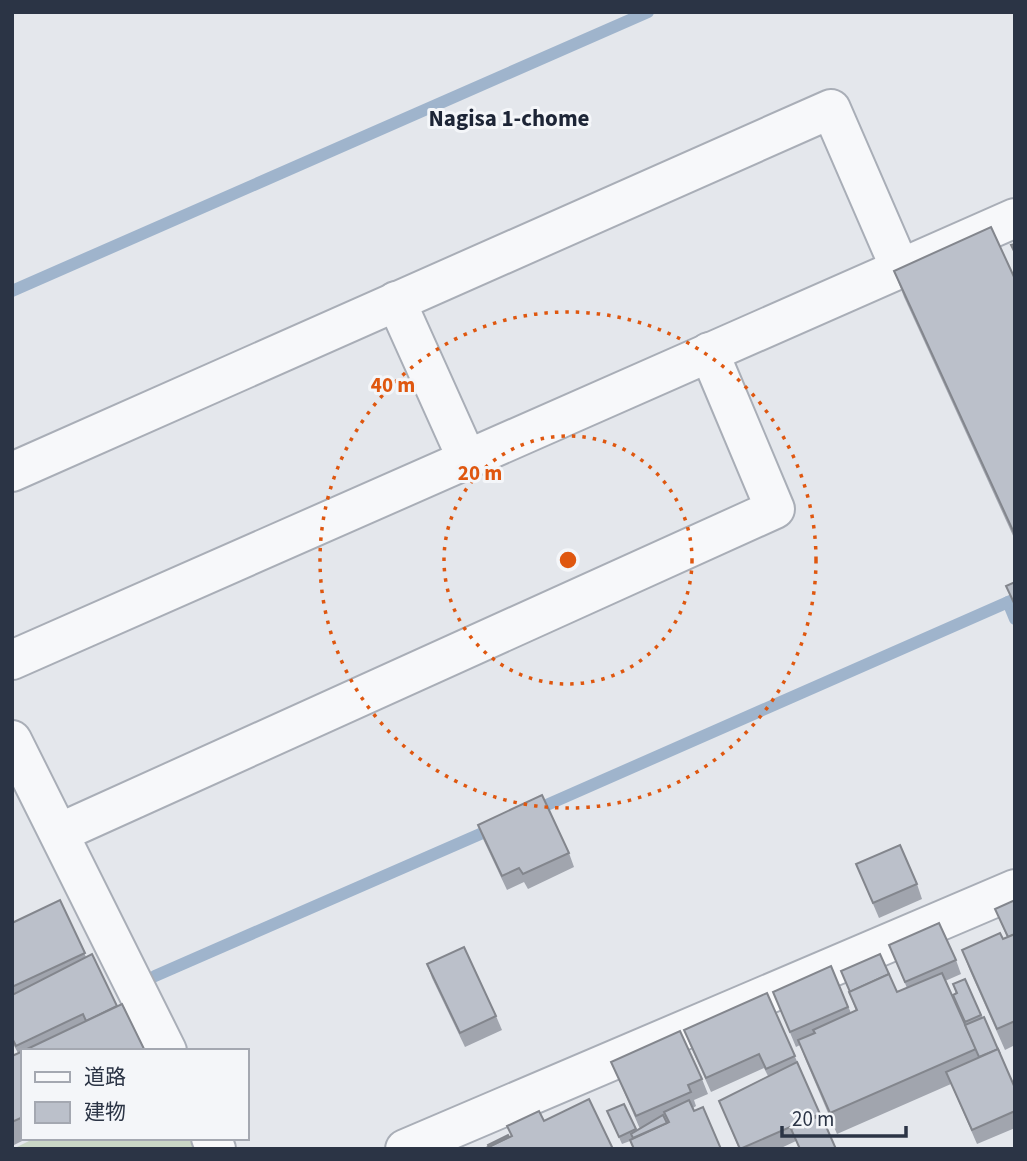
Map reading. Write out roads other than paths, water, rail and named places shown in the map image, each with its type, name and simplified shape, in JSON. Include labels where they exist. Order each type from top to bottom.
[{"type":"street","points":[[12,472],[831,109],[900,268]]},
{"type":"street","points":[[12,660],[1015,218]]},
{"type":"street","points":[[396,301],[467,459]]},
{"type":"street","points":[[59,833],[775,509],[709,352]]},
{"type":"street","points":[[12,740],[166,1049]]},
{"type":"street","points":[[405,1149],[1015,889]]},
{"type":"waterway","points":[[12,291],[648,12]]},
{"type":"waterway","points":[[533,811],[1015,599]]},
{"type":"waterway","points":[[1008,602],[1015,619]]},
{"type":"waterway","points":[[155,976],[494,828]]},
{"type":"district","name":"Nagisa 1-chome","points":[[509,118]]}]
